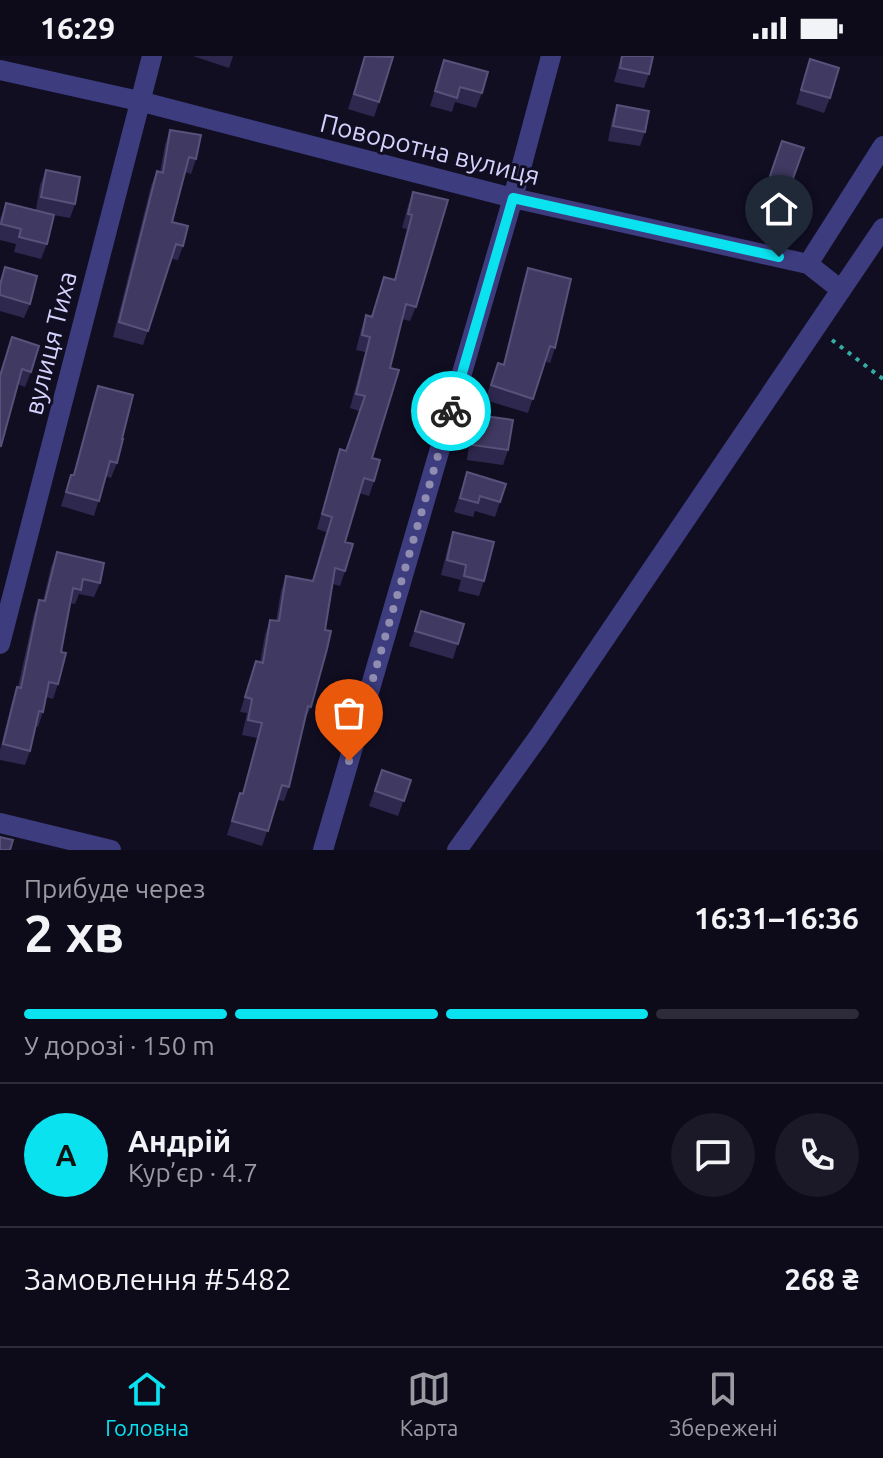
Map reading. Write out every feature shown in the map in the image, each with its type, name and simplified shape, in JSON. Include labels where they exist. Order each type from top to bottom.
[{"type":"street","name":"вулиця Тиха","points":[[0,644],[152,56]]},
{"type":"street","points":[[323,850],[513,198],[551,56]]},
{"type":"street","name":"Поворотна вулиця","points":[[0,70],[139,101],[513,198],[808,264],[841,290]]},
{"type":"street","points":[[808,264],[883,146]]},
{"type":"street","points":[[457,850],[539,736],[883,228]]},
{"type":"street","points":[[0,823],[111,850]]},
{"type":"path","points":[[815,326],[883,379]]},
{"type":"building","points":[[365,56],[393,57],[379,102],[354,94]]},
{"type":"building","points":[[622,56],[653,56],[649,74],[620,68]]},
{"type":"building","points":[[810,59],[839,68],[830,98],[801,90]]},
{"type":"building","points":[[444,60],[488,72],[482,93],[460,87],[457,98],[435,91]]},
{"type":"building","points":[[617,105],[649,111],[645,132],[613,126]]},
{"type":"building","points":[[170,130],[201,135],[196,159],[189,157],[172,222],[188,226],[183,246],[176,244],[148,331],[119,322],[157,171],[163,173]]},
{"type":"building","points":[[782,141],[804,148],[791,184],[770,176]]},
{"type":"building","points":[[46,170],[80,177],[75,204],[41,197]]},
{"type":"building","points":[[413,192],[448,200],[416,307],[406,304],[390,368],[399,370],[372,458],[380,460],[374,481],[364,478],[345,542],[353,544],[345,571],[335,568],[325,630],[331,631],[327,649],[311,707],[308,706],[289,787],[282,785],[268,831],[232,821],[240,793],[243,794],[262,723],[248,720],[252,699],[245,697],[256,661],[263,663],[270,620],[279,621],[286,576],[313,581],[332,517],[322,514],[340,449],[346,451],[365,396],[356,394],[370,337],[362,335],[366,315],[372,317],[384,277],[395,280],[412,215],[408,214]]},
{"type":"building","points":[[6,203],[54,215],[47,244],[19,237],[21,229],[1,224]]},
{"type":"building","points":[[5,267],[37,276],[30,304],[0,295]]},
{"type":"building","points":[[528,268],[571,279],[555,348],[550,346],[533,399],[491,385],[498,363],[504,365]]},
{"type":"building","points":[[12,337],[39,346],[31,372],[22,369],[0,446],[0,376]]},
{"type":"building","points":[[98,386],[133,395],[117,463],[110,461],[99,501],[66,492],[71,475],[74,475]]},
{"type":"building","points":[[477,415],[513,420],[508,450],[472,445]]},
{"type":"building","points":[[467,472],[506,484],[500,502],[480,496],[478,503],[460,498]]},
{"type":"building","points":[[453,532],[494,542],[484,581],[464,576],[466,565],[447,560]]},
{"type":"building","points":[[57,552],[104,563],[100,583],[83,579],[81,590],[73,588],[61,652],[66,653],[58,684],[49,682],[30,751],[3,744],[17,687],[21,688],[39,600],[45,601]]},
{"type":"building","points":[[421,611],[464,624],[458,644],[415,631]]},
{"type":"building","points":[[382,770],[411,780],[404,801],[375,791]]},
{"type":"building","points":[[0,837],[13,840],[10,850],[0,850]]},
{"type":"way so far","points":[[349,761],[451,411]]},
{"type":"route","points":[[451,411],[513,198],[779,257]]}]
